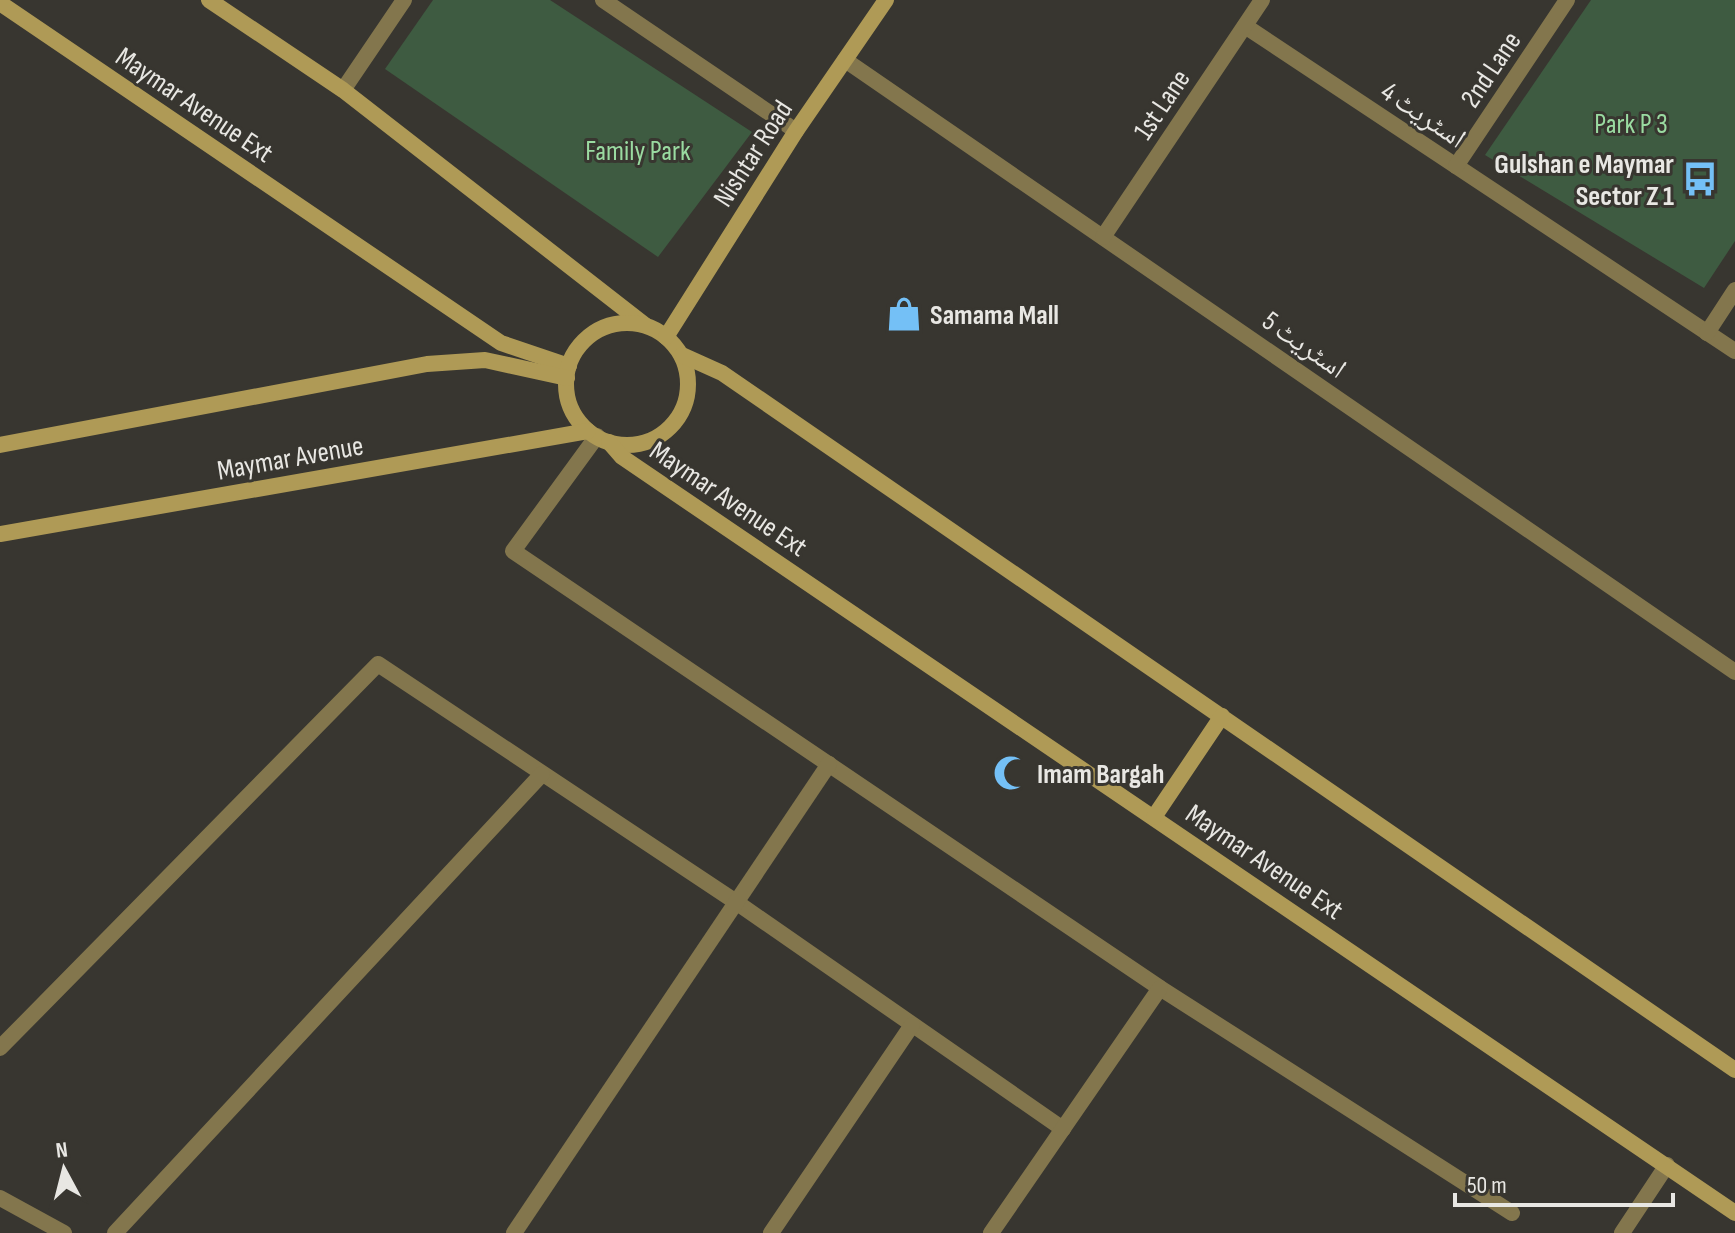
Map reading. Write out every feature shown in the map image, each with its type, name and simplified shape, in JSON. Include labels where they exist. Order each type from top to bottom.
[{"type":"main road","points":[[209,0],[343,90],[645,325],[666,337],[682,355],[722,373],[1735,1070]]},
{"type":"main road","name":"Nishtar Road","points":[[666,337],[796,131],[886,0]]},
{"type":"main road","name":"Maymar Avenue Ext","points":[[0,3],[501,343],[568,372]]},
{"type":"main road","points":[[645,325],[621,323],[598,330],[580,345],[568,372],[566,390],[573,413],[598,436],[633,445],[656,438],[675,422],[686,402],[689,378],[682,355]]},
{"type":"main road","points":[[0,445],[427,364],[485,360],[568,372]]},
{"type":"main road","name":"Maymar Avenue Ext","points":[[598,436],[622,457],[1735,1213]]},
{"type":"main road","name":"Maymar Avenue","points":[[0,534],[598,436]]},
{"type":"main road","points":[[1154,817],[1222,716]]},
{"type":"street","points":[[343,90],[404,0]]},
{"type":"street","points":[[603,0],[796,131]]},
{"type":"street","name":"1st Lane","points":[[1103,237],[1262,0]]},
{"type":"street","name":"2nd Lane","points":[[1456,166],[1567,0]]},
{"type":"street","name":"اسٹریٹ 4","points":[[1245,26],[1735,351]]},
{"type":"street","name":"اسٹریٹ 5","points":[[845,60],[1735,672]]},
{"type":"street","points":[[1707,333],[1735,290]]},
{"type":"street","points":[[598,436],[513,551],[1160,988],[1512,1213]]},
{"type":"street","points":[[0,1048],[378,664],[736,902],[1063,1129]]},
{"type":"street","points":[[514,1233],[829,764]]},
{"type":"street","points":[[115,1233],[542,774]]},
{"type":"street","points":[[991,1233],[1160,988]]},
{"type":"street","points":[[771,1233],[912,1025]]},
{"type":"street","points":[[1622,1233],[1667,1165]]},
{"type":"street","points":[[0,1198],[64,1233]]},
{"type":"green space","name":"Family Park","points":[[433,0],[550,0],[752,132],[658,257],[385,69]]},
{"type":"green space","name":"Park P 3","points":[[1591,0],[1735,0],[1735,241],[1704,288],[1485,155]]},
{"type":"place","name":"Gulshan e Maymar Sector Z 1","points":[[1700,179]]},
{"type":"place","name":"Samama Mall","points":[[904,314]]},
{"type":"place","name":"Imam Bargah","points":[[1011,773]]}]
